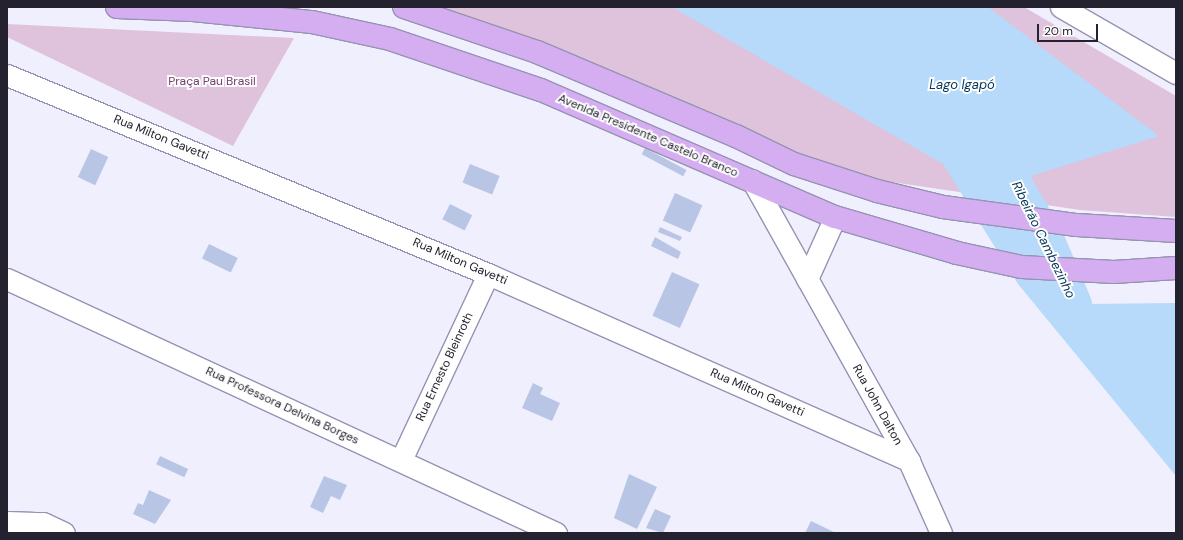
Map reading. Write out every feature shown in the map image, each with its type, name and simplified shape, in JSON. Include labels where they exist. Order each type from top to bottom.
[{"type":"main road","name":"Avenida Presidente Castelo Branco","points":[[117,7],[193,10],[312,22],[390,39],[541,90],[835,217],[957,253],[1022,267],[1114,272],[1176,268]]},
{"type":"main road","points":[[404,7],[537,52],[736,136],[794,164],[877,191],[943,207],[1076,225],[1176,231]]},
{"type":"street","points":[[1061,7],[1176,73]]},
{"type":"street","name":"Rua Milton Gavetti","points":[[7,75],[488,274],[909,462]]},
{"type":"street","name":"Rua John Dalton","points":[[752,180],[909,462],[942,533]]},
{"type":"street","points":[[807,279],[835,217]]},
{"type":"street","name":"Rua Ernesto Bleinroth","points":[[401,460],[488,274]]},
{"type":"street","name":"Rua Professora Delvina Borges","points":[[7,279],[556,533]]},
{"type":"street","points":[[7,522],[43,523],[64,533]]},
{"type":"green space","points":[[423,7],[1024,7],[1176,96],[1176,217],[1080,210],[858,177]]},
{"type":"green space","name":"Praça Pau Brasil","points":[[7,24],[294,38],[233,146],[7,37]]},
{"type":"water","name":"Lago Igapó","points":[[672,7],[988,7],[1159,136],[1002,185],[1086,304],[1176,303],[1176,476],[1018,284],[943,164]]},
{"type":"building","points":[[645,148],[686,170],[683,176],[642,154]]},
{"type":"building","points":[[91,149],[108,157],[95,185],[78,177]]},
{"type":"building","points":[[470,164],[500,176],[492,195],[463,183]]},
{"type":"building","points":[[675,193],[702,205],[690,233],[663,220]]},
{"type":"building","points":[[450,204],[472,215],[465,230],[442,219]]},
{"type":"building","points":[[660,227],[682,237],[680,241],[658,232]]},
{"type":"building","points":[[655,237],[681,252],[678,259],[651,246]]},
{"type":"building","points":[[209,244],[238,258],[231,272],[202,258]]},
{"type":"building","points":[[672,272],[699,284],[680,328],[652,316]]},
{"type":"building","points":[[533,383],[543,388],[540,394],[560,403],[552,421],[522,408]]},
{"type":"building","points":[[160,456],[188,469],[184,477],[156,464]]},
{"type":"building","points":[[629,474],[657,487],[637,529],[614,518]]},
{"type":"building","points":[[324,476],[347,485],[340,500],[331,496],[323,513],[310,507]]},
{"type":"building","points":[[149,490],[171,500],[155,524],[133,514],[138,503],[143,505]]},
{"type":"building","points":[[655,509],[671,516],[663,533],[646,528]]},
{"type":"building","points":[[811,521],[836,533],[805,533]]},
{"type":"waterway","name":"Ribeirão Cambezinho","points":[[992,138],[1004,147],[1015,187],[1044,236],[1073,304]]}]
